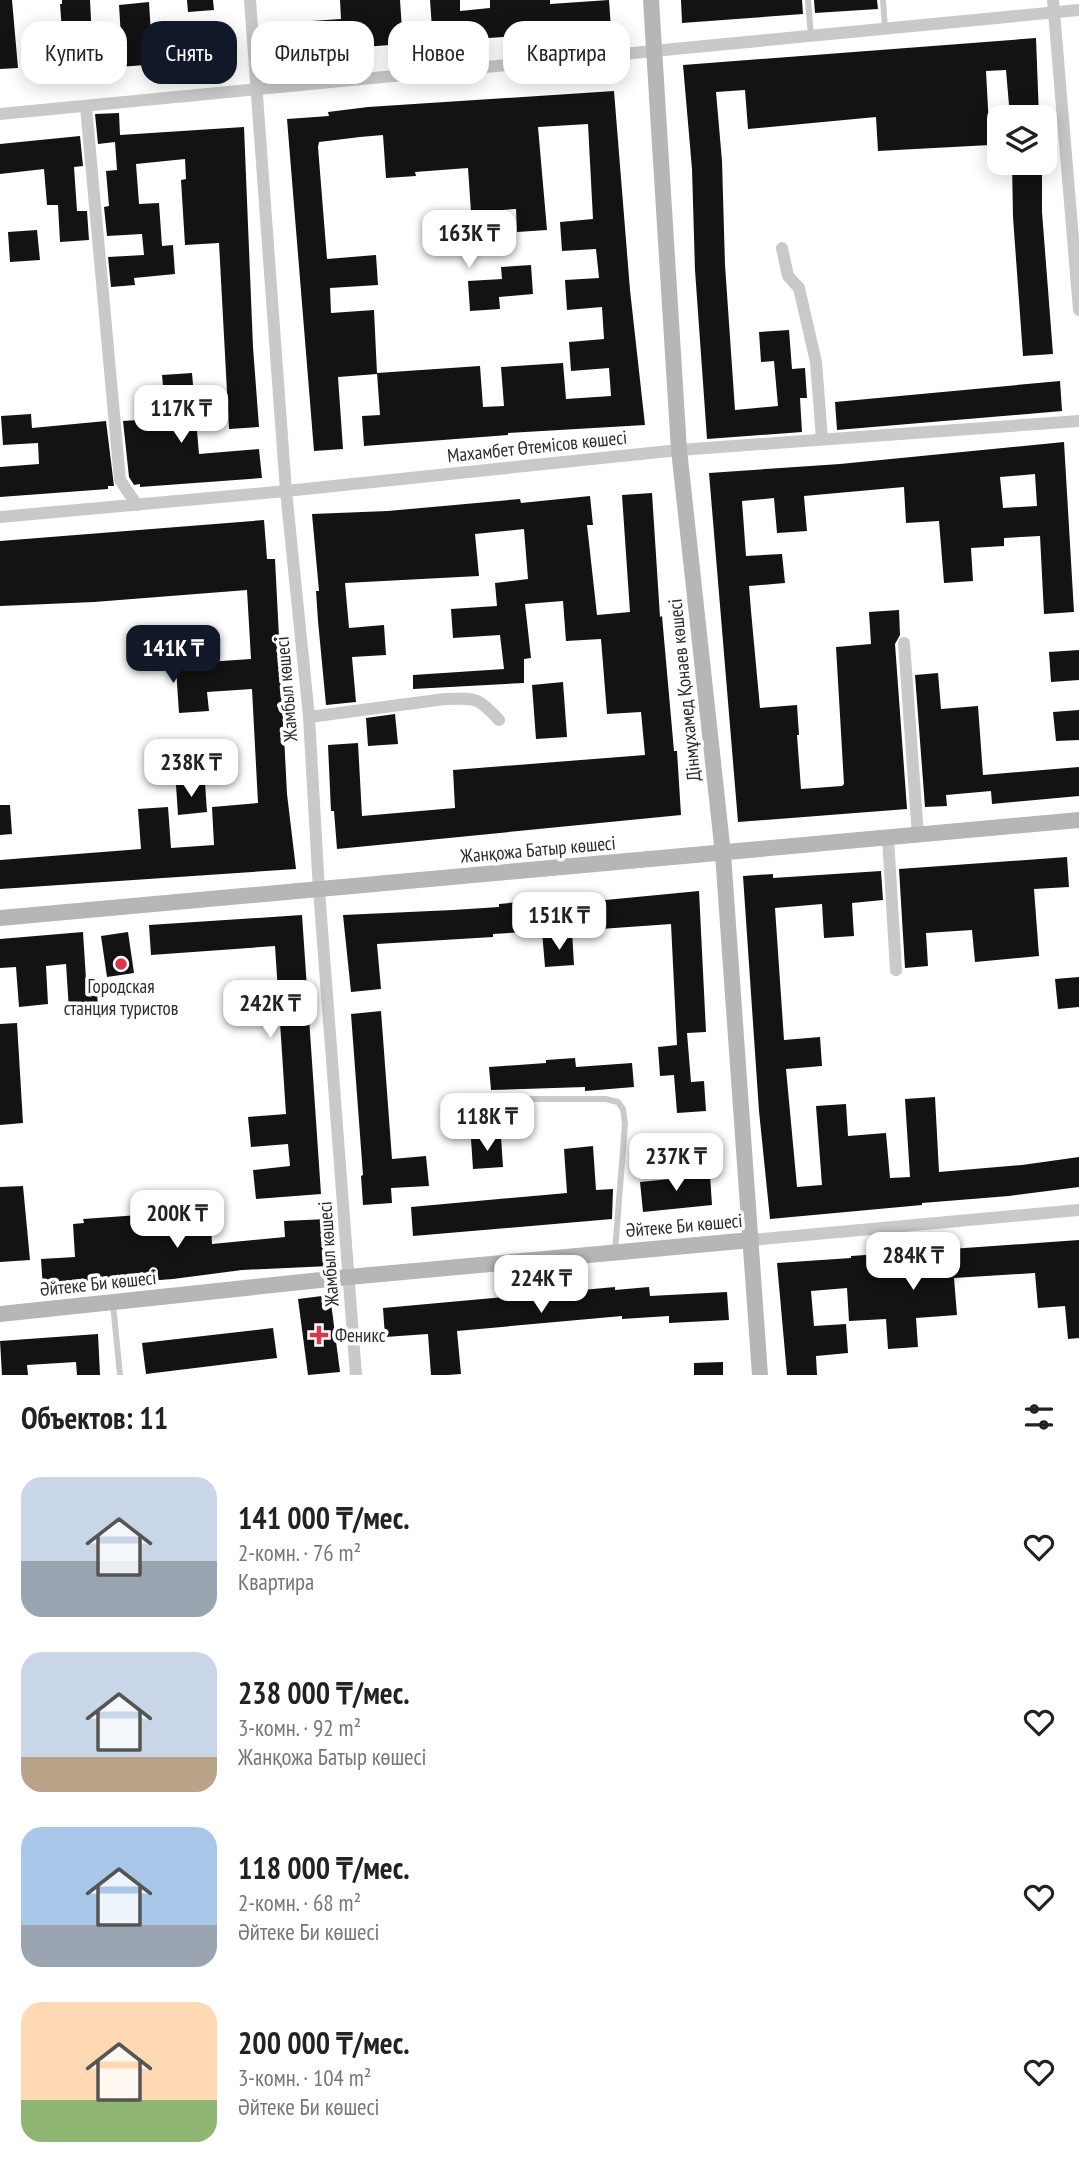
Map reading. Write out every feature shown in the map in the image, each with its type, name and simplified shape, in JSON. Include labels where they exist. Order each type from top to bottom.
[{"type":"street","name":"Жамбыл көшесі","points":[[250,0],[286,491],[309,717],[319,890],[356,1375]]},
{"type":"street","name":"Дінмұхамед Қонаев көшесі","points":[[651,0],[679,450],[723,854],[760,1375]]},
{"type":"street","points":[[1053,6],[1075,206],[1079,310]]},
{"type":"street","points":[[0,114],[885,29],[1053,6],[1079,10]]},
{"type":"street","points":[[86,107],[120,480],[137,505]]},
{"type":"street","points":[[782,248],[788,276],[799,288],[816,362],[822,439]]},
{"type":"street","name":"Махамбет Өтемісов көшесі","points":[[0,517],[286,491],[679,450],[1079,421]]},
{"type":"street","points":[[904,643],[918,836]]},
{"type":"street","points":[[309,717],[445,699],[467,699],[481,701],[499,720]]},
{"type":"street","name":"Жанқожа Батыр көшесі","points":[[0,918],[1079,820]]},
{"type":"street","points":[[888,838],[896,970]]},
{"type":"street","name":"Әйтеке Би көшесі","points":[[0,1314],[349,1277],[1079,1210]]},
{"type":"lane","points":[[808,0],[811,36]]},
{"type":"lane","points":[[883,0],[885,29]]},
{"type":"lane","points":[[509,1099],[606,1099],[618,1102],[623,1109],[625,1124],[614,1253]]},
{"type":"lane","points":[[113,1304],[120,1375]]},
{"type":"building","points":[[0,0],[12,0],[18,68],[0,69]]},
{"type":"building","points":[[62,0],[90,0],[91,21],[61,21]]},
{"type":"building","points":[[187,0],[213,0],[214,10],[188,12]]},
{"type":"building","points":[[340,0],[400,0],[401,21],[388,21],[388,45],[374,46],[374,21],[312,21],[341,19]]},
{"type":"building","points":[[430,0],[460,0],[460,11],[490,8],[490,0],[550,0],[550,4],[609,0],[610,21],[503,21],[503,37],[489,38],[489,21],[432,21]]},
{"type":"building","points":[[681,0],[802,0],[803,14],[682,23]]},
{"type":"building","points":[[814,0],[877,0],[878,9],[815,13]]},
{"type":"building","points":[[149,2],[150,21],[141,21],[141,65],[127,66],[127,21],[120,21],[119,5]]},
{"type":"building","points":[[1036,38],[1039,105],[1009,105],[1006,70],[986,71],[987,145],[878,151],[876,117],[748,129],[745,90],[716,92],[735,410],[778,406],[774,361],[761,362],[759,332],[789,330],[792,369],[805,368],[807,398],[800,398],[802,432],[707,439],[695,270],[692,169],[683,65]]},
{"type":"building","points":[[614,91],[630,290],[645,425],[508,433],[364,446],[362,416],[380,415],[377,373],[480,366],[483,407],[504,406],[501,367],[563,363],[566,399],[611,396],[609,368],[571,371],[569,342],[604,339],[602,307],[567,310],[565,280],[599,278],[596,249],[562,251],[560,222],[593,219],[588,124],[538,127],[547,230],[517,232],[516,209],[471,212],[468,168],[415,172],[416,176],[386,178],[383,135],[319,142],[327,259],[376,255],[378,285],[330,288],[331,313],[374,310],[377,374],[338,377],[343,449],[314,451],[287,119],[329,116],[328,112],[368,107]]},
{"type":"building","points":[[119,113],[120,135],[244,127],[259,427],[229,429],[219,243],[185,245],[181,180],[186,179],[185,159],[136,164],[139,204],[159,203],[162,246],[173,245],[175,274],[134,278],[135,285],[111,287],[108,257],[144,255],[142,234],[107,236],[104,207],[109,206],[106,171],[117,170],[115,142],[98,144],[95,114]]},
{"type":"building","points":[[80,136],[83,166],[74,167],[77,211],[87,211],[89,240],[60,242],[58,205],[47,205],[44,169],[0,174],[0,144]]},
{"type":"building","points":[[1012,175],[1042,175],[1042,212],[1053,354],[1023,356]]},
{"type":"building","points":[[37,230],[40,260],[10,262],[8,232]]},
{"type":"building","points":[[531,265],[533,294],[499,297],[500,309],[470,311],[468,281],[502,279],[501,267]]},
{"type":"building","points":[[192,373],[199,454],[259,449],[262,478],[140,487],[140,484],[134,485],[129,477],[123,421],[166,418],[162,375]]},
{"type":"building","points":[[1060,381],[1062,411],[837,430],[835,402]]},
{"type":"building","points":[[31,414],[32,428],[106,421],[114,486],[108,486],[108,489],[0,497],[0,467],[39,464],[38,443],[3,445],[1,416]]},
{"type":"building","points":[[1064,442],[1074,612],[1044,614],[1040,536],[1004,538],[1004,546],[971,548],[973,581],[944,583],[939,521],[906,523],[904,487],[804,496],[807,531],[777,533],[774,498],[742,501],[746,556],[782,554],[785,583],[749,586],[751,611],[760,708],[797,705],[801,789],[844,784],[836,647],[871,644],[869,612],[899,610],[900,635],[895,644],[907,809],[738,822],[709,473],[840,464]],"holes":[[[1035,474],[1037,506],[1003,508],[1000,477]]]},
{"type":"building","points":[[652,493],[660,617],[662,616],[674,751],[677,751],[681,815],[337,849],[334,811],[331,811],[328,745],[358,743],[362,816],[455,808],[453,770],[645,755],[641,712],[607,714],[601,639],[566,641],[563,601],[525,604],[531,658],[524,659],[524,683],[413,689],[413,675],[504,669],[500,635],[453,638],[451,609],[497,606],[495,583],[528,579],[524,529],[475,534],[479,576],[345,583],[349,628],[384,625],[386,655],[352,657],[356,702],[326,705],[312,514],[388,511],[520,499],[521,503],[590,496],[593,525],[587,525],[597,615],[630,612],[622,495]]},
{"type":"building","points":[[264,520],[267,559],[275,559],[287,794],[296,869],[0,889],[0,860],[141,849],[138,809],[168,807],[171,848],[214,845],[212,807],[258,803],[252,689],[207,692],[209,711],[179,713],[177,684],[176,649],[206,647],[207,662],[251,659],[247,590],[0,606],[0,541]]},
{"type":"building","points":[[1079,650],[1079,680],[1051,682],[1049,652]]},
{"type":"building","points":[[938,673],[941,709],[978,706],[983,775],[1079,767],[1079,796],[992,804],[991,791],[946,795],[947,806],[925,807],[915,675]]},
{"type":"building","points":[[563,682],[567,737],[536,739],[532,685]]},
{"type":"building","points":[[1079,710],[1079,740],[1056,741],[1053,712]]},
{"type":"building","points":[[395,714],[398,744],[368,746],[366,718]]},
{"type":"building","points":[[205,783],[207,812],[178,815],[176,785]]},
{"type":"building","points":[[0,805],[10,805],[12,834],[0,835]]},
{"type":"building","points":[[1067,857],[1069,887],[1034,889],[1039,956],[975,962],[972,930],[926,933],[928,966],[905,968],[899,869]]},
{"type":"building","points":[[881,871],[883,900],[852,903],[854,936],[824,938],[822,904],[775,908],[784,1040],[820,1037],[822,1066],[786,1069],[797,1187],[822,1185],[816,1106],[846,1104],[848,1136],[886,1133],[890,1178],[910,1177],[905,1099],[935,1097],[939,1172],[1079,1157],[1079,1187],[770,1219],[759,1111],[743,876],[773,874],[773,878]]},
{"type":"building","points":[[699,891],[706,1032],[687,1033],[691,1082],[704,1081],[706,1111],[677,1113],[674,1075],[660,1076],[658,1047],[677,1045],[671,924],[572,931],[574,965],[545,967],[542,931],[493,934],[493,937],[377,944],[381,989],[351,992],[343,915],[499,907],[499,904],[529,901],[595,901]]},
{"type":"building","points":[[302,915],[321,1194],[256,1199],[253,1170],[290,1166],[288,1144],[251,1147],[248,1117],[286,1114],[275,946],[151,955],[149,925]]},
{"type":"building","points":[[83,932],[86,979],[96,978],[98,1007],[69,1010],[66,964],[46,966],[48,1004],[19,1007],[16,967],[0,968],[0,939]]},
{"type":"building","points":[[128,932],[134,973],[107,977],[101,936]]},
{"type":"building","points":[[1079,977],[1079,1007],[1058,1009],[1055,979]]},
{"type":"building","points":[[381,1011],[392,1159],[426,1156],[429,1186],[391,1188],[392,1203],[363,1205],[351,1014]]},
{"type":"building","points":[[17,1023],[23,1123],[0,1125],[0,1024]]},
{"type":"building","points":[[575,1058],[576,1067],[632,1063],[634,1087],[585,1091],[585,1087],[491,1090],[489,1067]]},
{"type":"building","points":[[501,1137],[503,1167],[473,1169],[471,1139]]},
{"type":"building","points":[[593,1146],[596,1190],[613,1189],[612,1219],[413,1236],[411,1207],[567,1193],[564,1149]]},
{"type":"building","points":[[710,1175],[712,1205],[643,1212],[640,1182]]},
{"type":"building","points":[[23,1186],[30,1260],[0,1262],[0,1187]]},
{"type":"building","points":[[210,1210],[212,1244],[285,1237],[284,1221],[327,1219],[330,1266],[242,1270],[173,1279],[43,1289],[41,1259],[75,1257],[73,1224],[84,1223],[83,1219]]},
{"type":"building","points":[[1079,1240],[1079,1338],[1068,1339],[1065,1306],[1038,1308],[1035,1273],[954,1278],[957,1315],[916,1318],[918,1347],[888,1349],[886,1319],[849,1321],[847,1288],[811,1291],[814,1326],[846,1324],[848,1353],[816,1356],[817,1375],[787,1375],[777,1263]]},
{"type":"building","points":[[615,1287],[615,1290],[649,1287],[650,1296],[727,1292],[729,1320],[669,1323],[669,1316],[622,1319],[622,1316],[457,1331],[461,1374],[448,1375],[431,1375],[428,1334],[385,1337],[383,1308]]},
{"type":"building","name":"Феникс","points":[[330,1295],[340,1372],[308,1375],[298,1299]]},
{"type":"building","points":[[273,1328],[277,1358],[146,1374],[142,1343]]},
{"type":"building","points":[[98,1334],[100,1375],[77,1375],[76,1362],[27,1365],[28,1375],[2,1375],[0,1341]]},
{"type":"building","points":[[723,1362],[723,1375],[694,1375],[694,1363]]},
{"type":"place","name":"Городская станция туристов","points":[[121,964]]},
{"type":"place","name":"Феникс","points":[[319,1335]]}]
